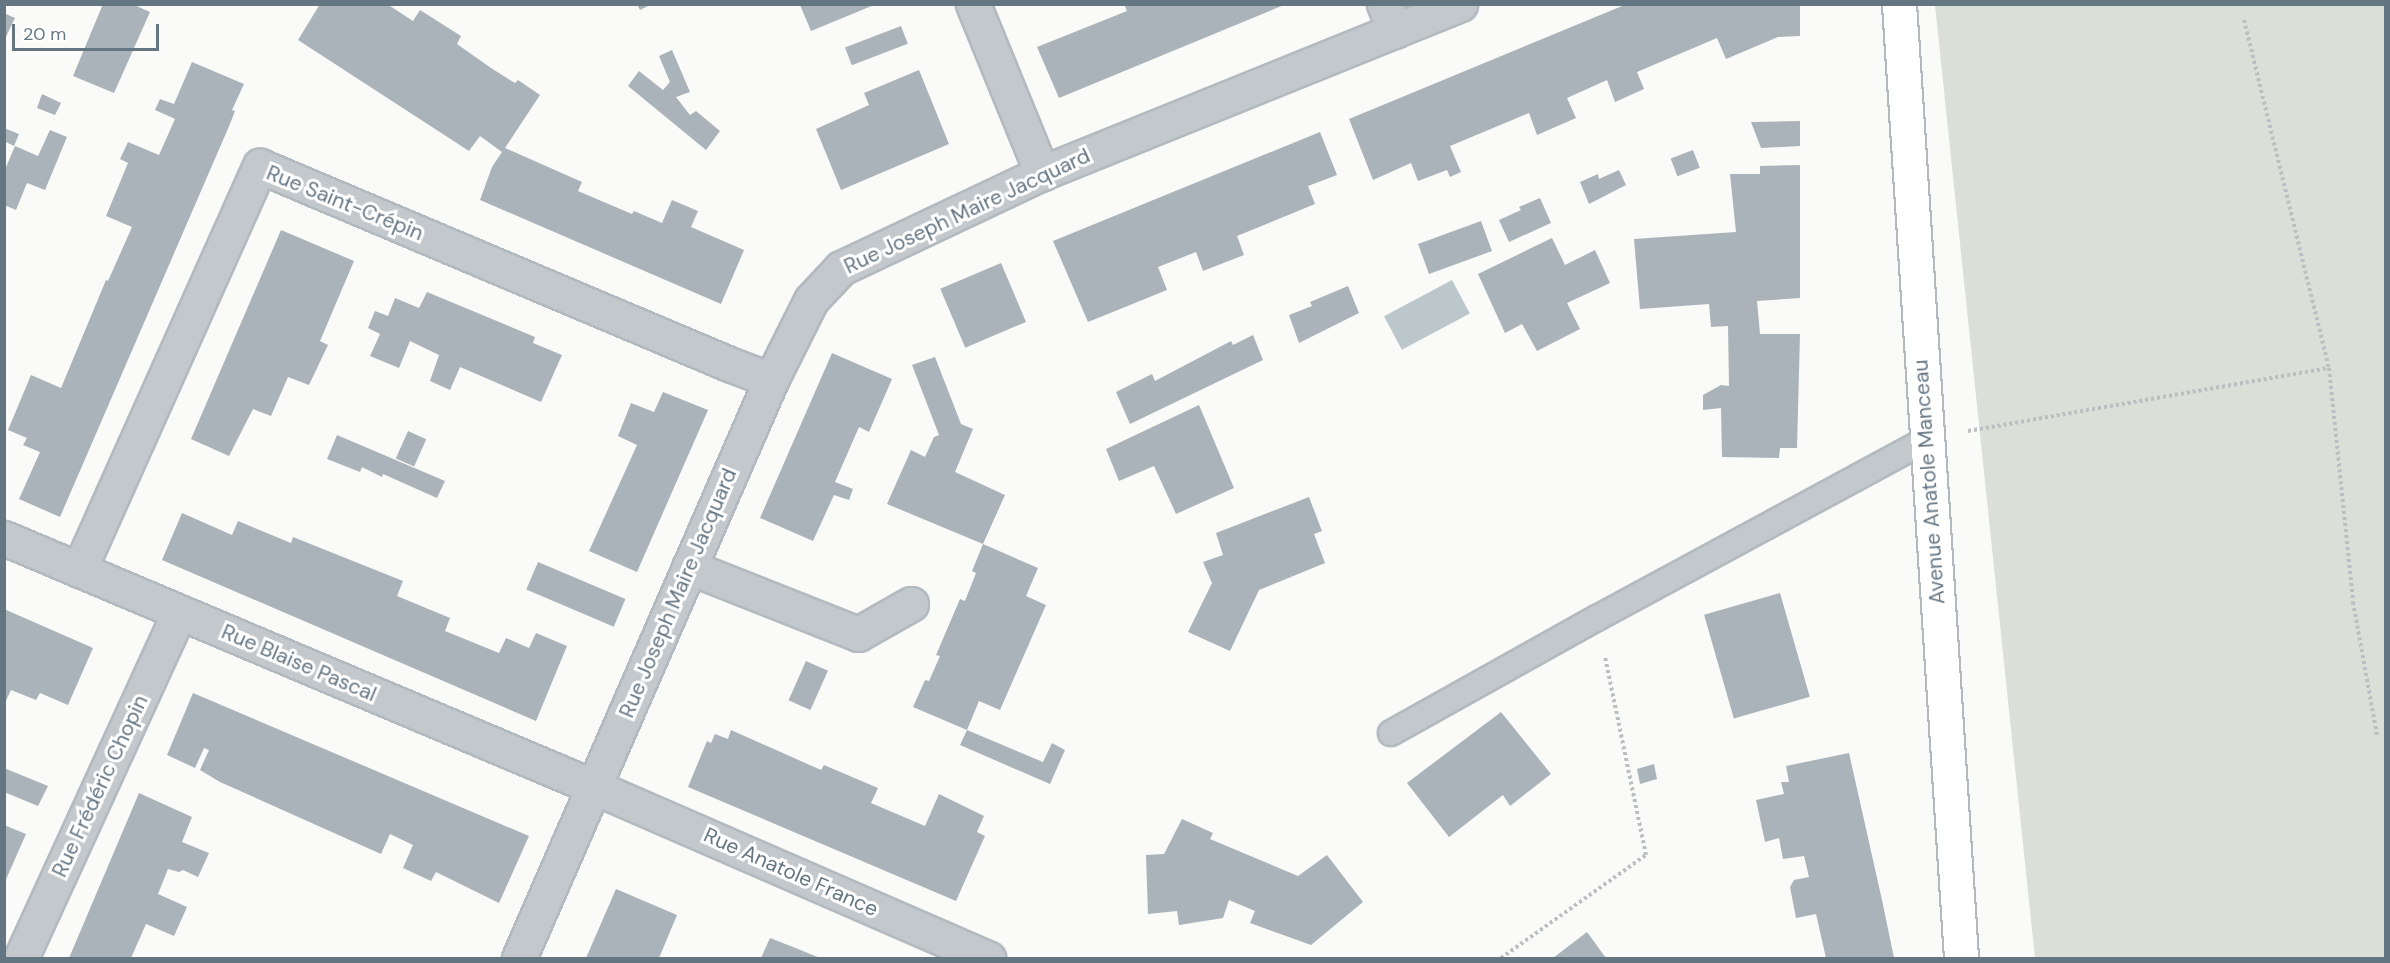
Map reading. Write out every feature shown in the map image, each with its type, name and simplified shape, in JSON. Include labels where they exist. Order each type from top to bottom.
[{"type":"main road","name":"Avenue Anatole Manceau","points":[[1899,4],[1961,958]]},
{"type":"street","points":[[973,4],[1042,173]]},
{"type":"street","name":"Rue Joseph Maire Jacquard","points":[[519,958],[771,380],[811,300],[841,268],[1042,173],[1390,18],[1460,4]]},
{"type":"street","name":"Rue Saint-Crépin","points":[[79,570],[260,166],[718,360],[771,380]]},
{"type":"street","name":"Rue Blaise Pascal","points":[[4,538],[594,787]]},
{"type":"street","points":[[688,567],[858,634],[911,604]]},
{"type":"street","name":"Rue Frédéric Chopin","points":[[21,958],[179,613]]},
{"type":"street","name":"Rue Anatole France","points":[[594,787],[988,958]]},
{"type":"lane","points":[[1391,734],[1597,618],[1926,440]]},
{"type":"path","points":[[2244,20],[2330,368],[2353,602],[2377,735]]},
{"type":"path","points":[[1926,440],[2027,419],[2330,368]]},
{"type":"path","points":[[1502,958],[1646,855],[1597,618]]},
{"type":"shaded area","points":[[1935,5],[2385,5],[2385,958],[2035,958]]},
{"type":"shaded area","points":[[1452,280],[1470,314],[1402,350],[1384,316]]},
{"type":"building","points":[[103,4],[132,4],[150,12],[114,93],[73,76]]},
{"type":"building","points":[[320,4],[387,4],[413,21],[420,10],[461,36],[457,44],[515,83],[518,80],[540,95],[505,148],[582,182],[578,191],[632,214],[634,211],[662,223],[672,200],[698,211],[691,227],[744,250],[721,304],[480,200],[492,167],[502,152],[480,136],[469,151],[298,40]]},
{"type":"building","points":[[637,4],[647,4],[648,6],[640,10]]},
{"type":"building","points":[[1124,4],[1284,5],[1059,98],[1037,47],[1127,11]]},
{"type":"building","points":[[1627,4],[1800,4],[1800,36],[1778,37],[1726,59],[1717,38],[1637,72],[1644,89],[1615,102],[1607,80],[1567,98],[1576,118],[1537,135],[1529,113],[1450,146],[1461,172],[1450,177],[1447,170],[1418,181],[1411,163],[1373,180],[1349,119]]},
{"type":"building","points":[[800,5],[874,5],[811,31]]},
{"type":"building","points":[[4,13],[15,18],[4,41]]},
{"type":"building","points":[[901,26],[908,44],[852,65],[845,48]]},
{"type":"building","points":[[672,50],[690,92],[676,97],[690,115],[696,111],[720,131],[706,150],[628,86],[639,71],[663,90],[670,82],[659,56]]},
{"type":"building","points":[[192,62],[244,84],[232,110],[235,111],[230,124],[60,517],[19,499],[40,452],[23,445],[27,438],[8,430],[31,375],[61,388],[106,280],[108,281],[132,227],[106,216],[128,163],[120,159],[128,142],[159,155],[175,119],[155,110],[160,99],[174,104]]},
{"type":"building","points":[[919,70],[949,144],[841,190],[816,129],[869,105],[864,93]]},
{"type":"building","points":[[42,94],[61,103],[55,115],[37,108]]},
{"type":"building","points":[[1800,121],[1800,146],[1761,148],[1751,122]]},
{"type":"building","points":[[4,128],[19,134],[14,146],[4,141]]},
{"type":"building","points":[[50,130],[67,137],[45,190],[27,183],[16,210],[4,205],[4,172],[15,146],[38,156]]},
{"type":"building","points":[[1320,132],[1337,175],[1308,186],[1315,204],[1237,236],[1244,255],[1203,271],[1196,252],[1158,267],[1167,290],[1088,322],[1053,241]]},
{"type":"building","points":[[1693,150],[1700,168],[1677,176],[1671,159]]},
{"type":"building","points":[[1800,165],[1800,298],[1757,301],[1760,334],[1800,334],[1797,448],[1780,448],[1779,458],[1722,457],[1721,408],[1703,410],[1703,395],[1721,385],[1729,386],[1728,326],[1711,327],[1709,304],[1640,309],[1634,239],[1736,232],[1730,174],[1760,174],[1760,166]]},
{"type":"building","points":[[1619,170],[1626,185],[1589,204],[1580,182],[1598,174],[1599,179]]},
{"type":"building","points":[[1540,198],[1551,223],[1509,242],[1499,220],[1521,210],[1519,207]]},
{"type":"building","points":[[1481,221],[1492,251],[1429,274],[1418,244]]},
{"type":"building","points":[[281,230],[354,261],[320,341],[328,345],[309,385],[288,377],[271,416],[253,409],[229,456],[191,439]]},
{"type":"building","points":[[1552,238],[1565,265],[1595,250],[1610,283],[1567,303],[1580,329],[1537,351],[1522,324],[1505,333],[1478,274]]},
{"type":"building","points":[[1001,263],[1026,322],[965,348],[940,289]]},
{"type":"building","points":[[1348,286],[1359,313],[1299,343],[1289,315],[1312,306],[1310,302]]},
{"type":"building","points":[[427,292],[535,337],[533,343],[562,355],[541,402],[460,367],[450,390],[430,381],[439,355],[410,341],[399,368],[370,356],[380,334],[368,328],[375,311],[388,316],[395,298],[419,308]]},
{"type":"building","points":[[1253,335],[1263,360],[1130,424],[1116,392],[1152,374],[1155,381],[1231,341],[1233,345]]},
{"type":"building","points":[[832,353],[892,379],[869,432],[859,427],[835,482],[853,489],[849,500],[834,495],[813,541],[760,518]]},
{"type":"building","points":[[935,357],[961,424],[973,429],[955,472],[1005,495],[983,544],[887,504],[911,450],[925,457],[934,437],[939,435],[912,365]]},
{"type":"building","points":[[663,392],[708,410],[637,572],[589,551],[637,445],[618,436],[631,403],[654,412]]},
{"type":"building","points":[[1199,405],[1234,488],[1176,514],[1154,466],[1119,481],[1106,449]]},
{"type":"building","points":[[408,431],[426,439],[414,467],[396,458]]},
{"type":"building","points":[[337,435],[445,481],[437,498],[383,474],[382,477],[362,467],[360,472],[327,459]]},
{"type":"building","points":[[1309,497],[1322,531],[1314,534],[1325,563],[1259,590],[1230,651],[1188,632],[1212,583],[1203,562],[1223,555],[1216,533]]},
{"type":"building","points":[[182,513],[232,535],[238,521],[291,543],[293,537],[403,581],[397,596],[450,618],[445,631],[499,653],[506,638],[529,648],[536,633],[567,646],[536,721],[162,560]]},
{"type":"building","points":[[983,544],[1038,568],[1026,596],[1046,605],[1000,710],[979,701],[967,730],[913,707],[925,680],[929,681],[940,656],[936,655],[960,599],[965,601],[976,573],[972,571]]},
{"type":"building","points":[[538,562],[625,599],[614,627],[526,590]]},
{"type":"building","points":[[1780,593],[1810,697],[1734,719],[1704,615]]},
{"type":"building","points":[[4,609],[93,648],[68,705],[40,693],[36,700],[11,690],[4,705]]},
{"type":"building","points":[[806,661],[828,671],[810,710],[789,700]]},
{"type":"building","points":[[193,693],[529,836],[499,903],[436,872],[431,881],[403,868],[413,845],[390,834],[381,854],[220,782],[200,770],[209,750],[204,748],[195,768],[167,755]]},
{"type":"building","points":[[1501,712],[1551,774],[1510,806],[1503,795],[1449,837],[1407,783]]},
{"type":"building","points":[[731,730],[821,770],[824,765],[878,788],[871,803],[925,826],[939,794],[984,816],[977,832],[985,836],[956,901],[688,787],[707,741],[711,743],[715,734],[728,739]]},
{"type":"building","points":[[967,730],[1043,762],[1052,743],[1065,750],[1050,784],[960,745]]},
{"type":"building","points":[[1849,753],[1894,958],[1826,958],[1816,914],[1796,918],[1790,887],[1794,880],[1809,877],[1804,856],[1783,859],[1779,838],[1765,842],[1756,800],[1784,794],[1781,782],[1789,782],[1786,766]]},
{"type":"building","points":[[1654,764],[1657,779],[1640,784],[1637,769]]},
{"type":"building","points":[[4,768],[48,786],[38,806],[4,792]]},
{"type":"building","points":[[139,793],[192,817],[182,842],[209,853],[198,877],[183,870],[179,872],[168,869],[158,894],[187,907],[174,936],[146,924],[131,958],[69,958]]},
{"type":"building","points":[[1182,819],[1213,833],[1210,839],[1298,876],[1327,855],[1363,902],[1311,945],[1250,923],[1255,911],[1229,900],[1223,918],[1179,925],[1177,911],[1148,914],[1146,855],[1164,854]]},
{"type":"building","points":[[4,825],[26,834],[4,884]]},
{"type":"building","points":[[616,889],[677,915],[659,958],[586,958]]},
{"type":"building","points":[[1587,932],[1606,958],[1553,958]]},
{"type":"building","points":[[770,938],[793,947],[820,958],[761,958]]}]
